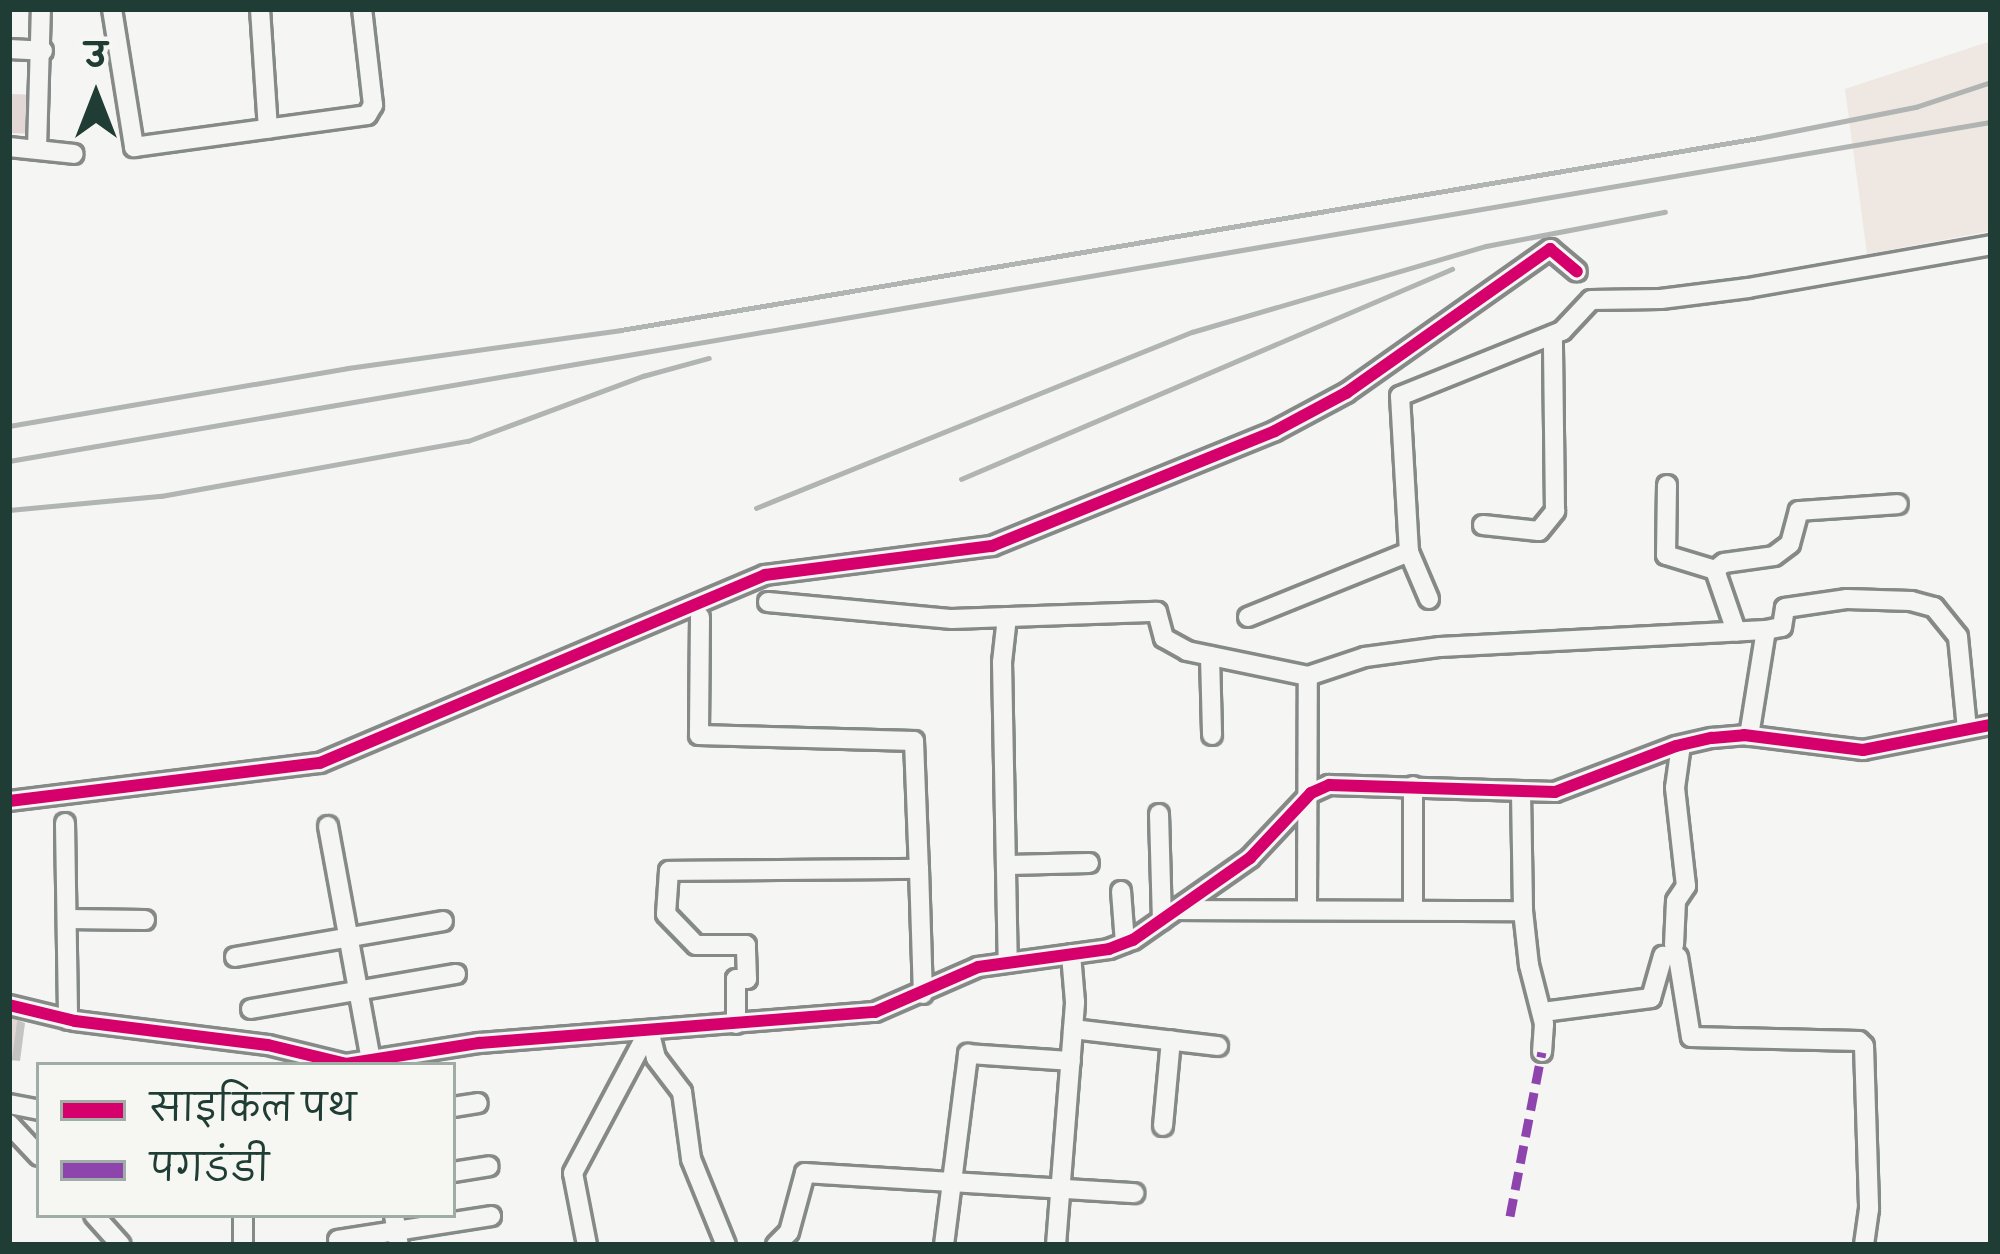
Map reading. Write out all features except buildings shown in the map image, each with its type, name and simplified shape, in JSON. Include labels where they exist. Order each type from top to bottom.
[{"type":"street","points":[[37,149],[41,9]]},
{"type":"street","points":[[112,9],[134,147],[367,115],[373,105],[362,9]]},
{"type":"street","points":[[260,9],[268,129]]},
{"type":"street","points":[[9,49],[43,51]]},
{"type":"street","points":[[9,147],[74,154]]},
{"type":"street","points":[[1429,599],[1409,552],[1400,397],[1553,335],[1591,300],[1661,299],[1748,288],[1991,244]]},
{"type":"street","points":[[9,801],[320,764],[765,575],[992,546],[1275,430],[1346,394],[1550,249],[1576,272]]},
{"type":"street","points":[[1483,526],[1539,531],[1556,512],[1553,335]]},
{"type":"street","points":[[1667,485],[1666,555],[1715,570]]},
{"type":"street","points":[[1715,570],[1724,563],[1774,556],[1790,544],[1799,511],[1898,504]]},
{"type":"street","points":[[1248,617],[1409,552]]},
{"type":"street","points":[[1715,570],[1736,631]]},
{"type":"street","points":[[767,602],[952,619],[1157,612],[1164,638],[1210,656],[1308,676],[1365,657],[1440,647],[1766,630],[1782,627],[1785,608],[1847,599],[1934,607],[1958,637],[1964,655],[1967,728]]},
{"type":"street","points":[[700,616],[700,736],[914,741],[923,994]]},
{"type":"street","points":[[1007,617],[1002,662],[1008,962]]},
{"type":"street","points":[[1749,736],[1766,630]]},
{"type":"street","points":[[1210,656],[1211,735]]},
{"type":"street","points":[[1306,909],[1308,676]]},
{"type":"street","points":[[382,1062],[479,1042],[875,1012],[978,968],[1126,943],[1250,858],[1306,799],[1329,784],[1521,794],[1582,784],[1681,745],[1749,736],[1863,750],[1991,725]]},
{"type":"street","points":[[1681,745],[1676,788],[1686,886],[1676,901],[1672,953],[1691,1037],[1859,1041],[1864,1046],[1869,1210],[1864,1245]]},
{"type":"street","points":[[1413,786],[1413,909]]},
{"type":"street","points":[[1521,794],[1523,910],[1529,965],[1543,1012],[1542,1052]]},
{"type":"street","points":[[1159,814],[1170,915]]},
{"type":"street","points":[[65,823],[68,1019]]},
{"type":"street","points":[[328,826],[372,1062]]},
{"type":"street","points":[[1009,865],[1089,863]]},
{"type":"street","points":[[736,1024],[736,980],[747,980],[746,945],[696,945],[666,914],[669,871],[919,869]]},
{"type":"street","points":[[1121,891],[1126,943]]},
{"type":"street","points":[[1170,915],[1306,909],[1523,910]]},
{"type":"street","points":[[67,919],[145,920]]},
{"type":"street","points":[[235,957],[442,921]]},
{"type":"street","points":[[1543,1012],[1651,998],[1672,953]]},
{"type":"street","points":[[1056,1245],[1073,1029],[1071,954]]},
{"type":"street","points":[[251,1009],[456,974]]},
{"type":"street","points":[[9,1005],[266,1055],[328,1062]]},
{"type":"street","points":[[1073,1029],[1218,1046]]},
{"type":"street","points":[[586,1245],[573,1173],[649,1030]]},
{"type":"street","points":[[649,1030],[656,1058],[682,1092],[692,1159],[726,1245]]},
{"type":"street","points":[[1163,1126],[1171,1040]]},
{"type":"street","points":[[944,1245],[968,1054],[1071,1061]]},
{"type":"street","points":[[456,1107],[478,1103]]},
{"type":"street","points":[[9,1124],[36,1153]]},
{"type":"street","points":[[456,1171],[488,1166]]},
{"type":"street","points":[[776,1245],[789,1232],[805,1173],[1134,1193]]},
{"type":"street","points":[[338,1240],[491,1216]]},
{"type":"street","points":[[97,1218],[122,1245]]},
{"type":"shaded area","points":[[1991,41],[1991,231],[1867,254],[1845,89]]},
{"type":"railway","points":[[9,426],[348,368],[621,330],[1759,138],[1916,107],[1991,82]]},
{"type":"railway","points":[[9,461],[1991,122]]},
{"type":"railway","points":[[756,508],[1192,332],[1486,246],[1665,212]]},
{"type":"railway","points":[[961,479],[1452,269]]},
{"type":"railway","points":[[9,510],[161,496],[468,441],[643,376],[709,358]]},
{"type":"marked path","points":[[1510,1216],[1542,1052]]},
{"type":"cycle path","points":[[9,801],[320,763],[765,575],[992,546],[1275,431],[1346,393],[1550,249],[1577,272]]},
{"type":"cycle path","points":[[359,1062],[479,1043],[875,1012],[978,967],[1109,949],[1133,940],[1250,858],[1311,793],[1329,785],[1555,792],[1676,746],[1712,738],[1744,735],[1863,750],[1991,725]]},
{"type":"cycle path","points":[[9,1005],[75,1021],[268,1045],[338,1062]]}]
